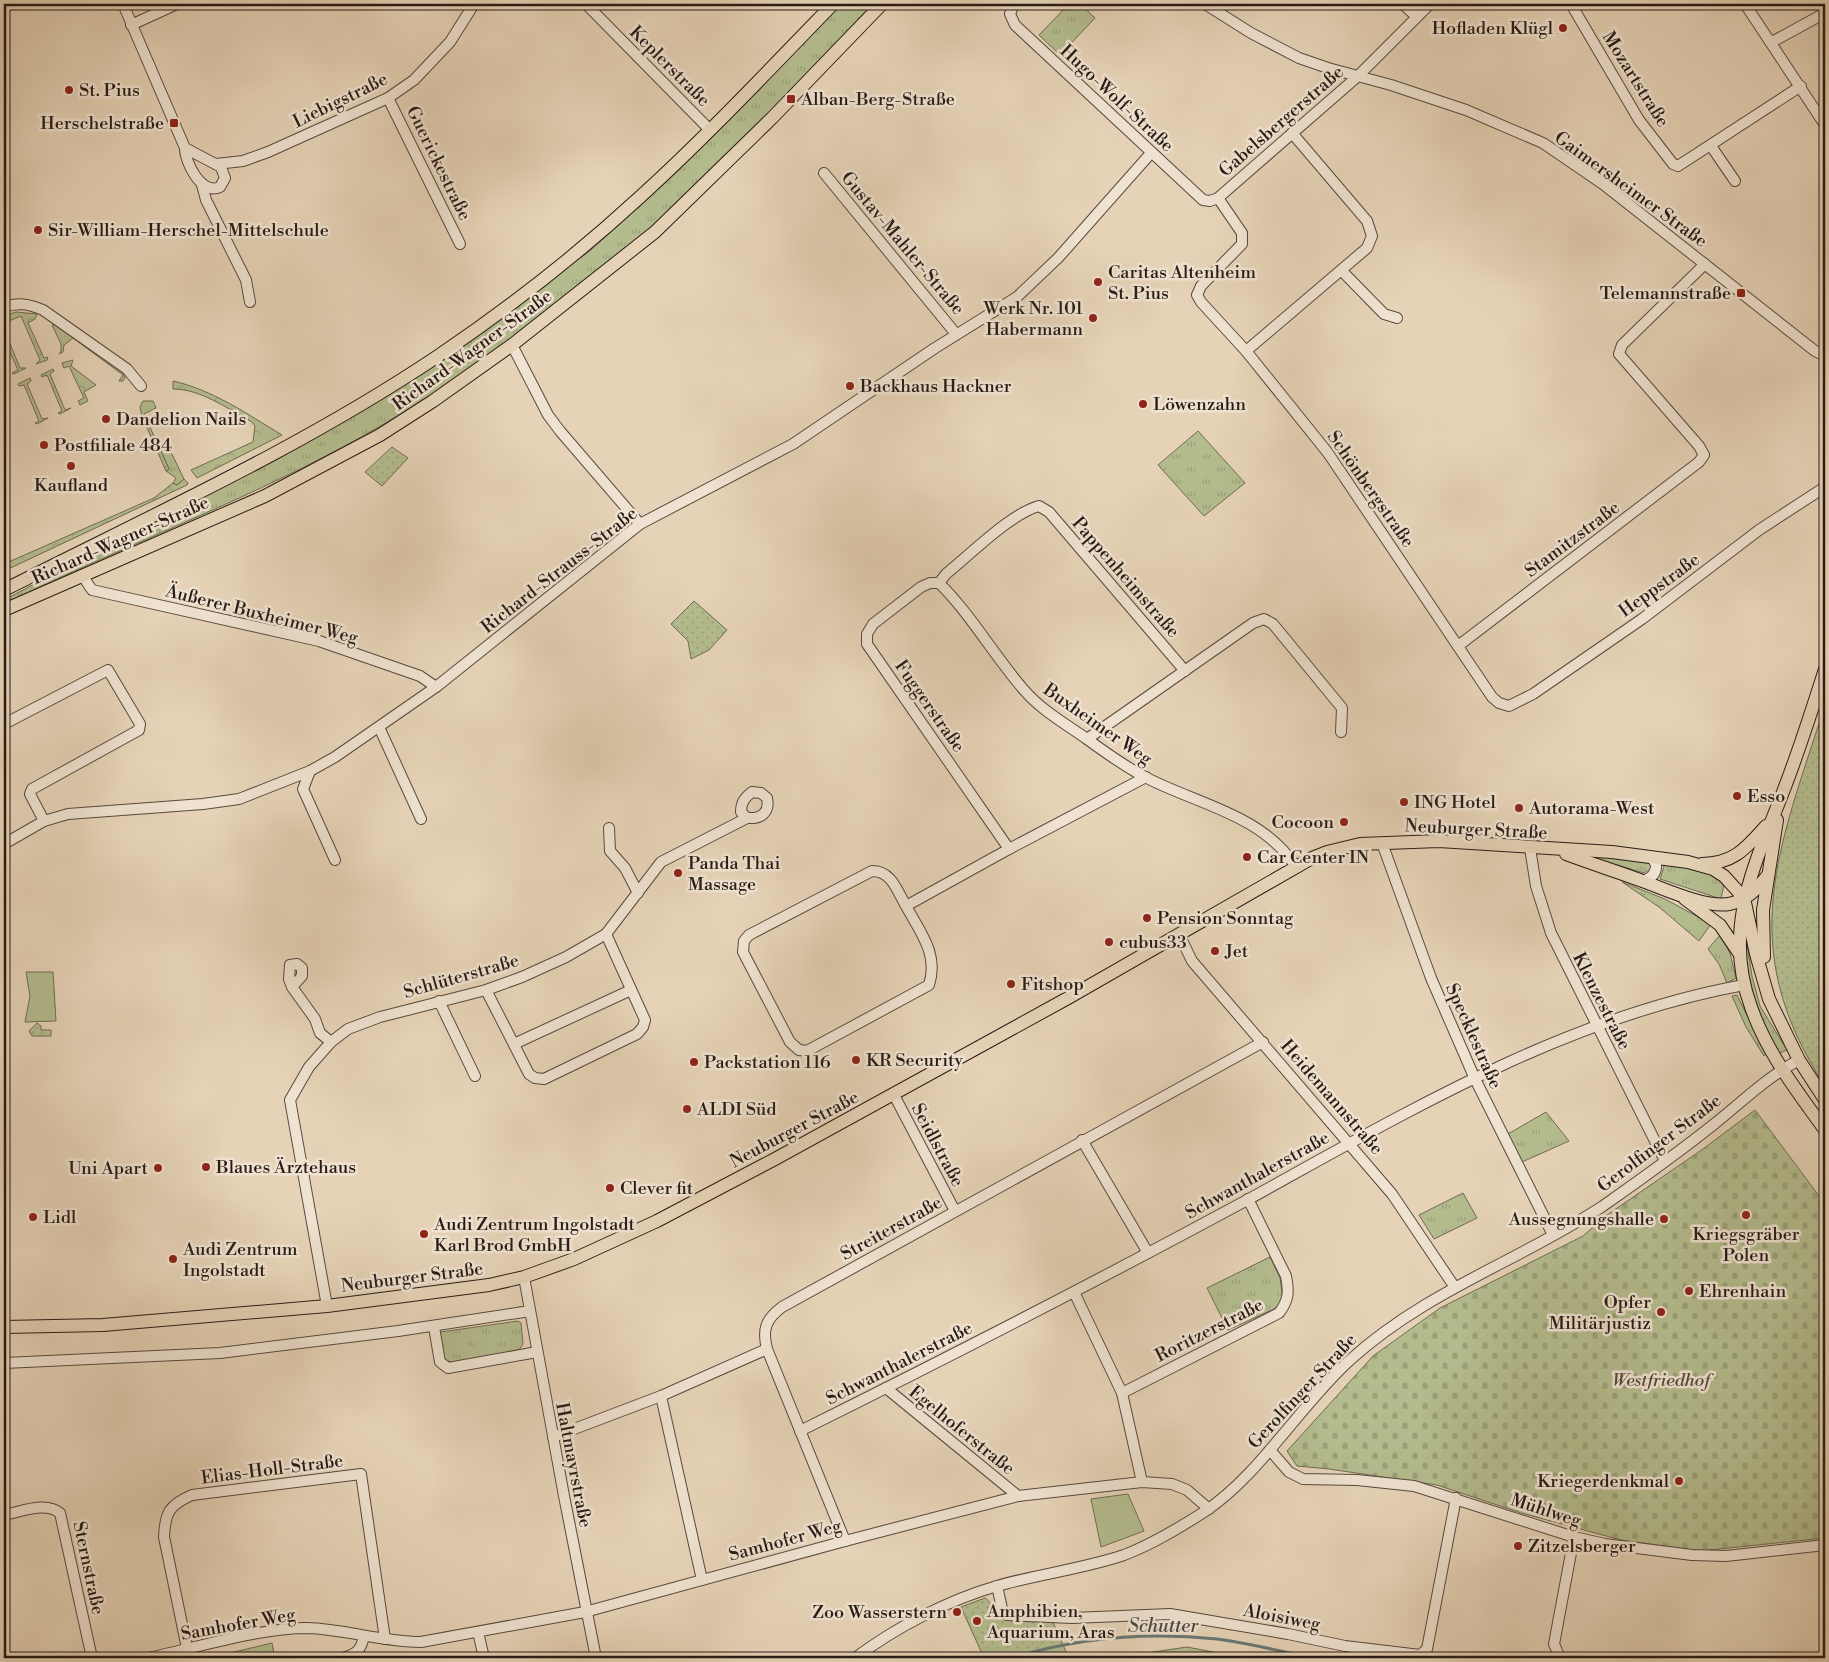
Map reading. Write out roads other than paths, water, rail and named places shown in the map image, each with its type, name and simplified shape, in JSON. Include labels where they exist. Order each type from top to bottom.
[{"type":"main road","name":"Richard-Wagner-Straße","points":[[4,590],[160,514],[318,430],[440,355],[584,246],[641,197],[710,130],[832,4]]},
{"type":"main road","name":"Richard-Wagner-Straße","points":[[4,610],[265,496],[344,455],[408,418],[512,345],[608,272],[684,205],[791,99],[882,4]]},
{"type":"main road","points":[[1825,669],[1783,794],[1770,822],[1744,898],[1740,956],[1744,985],[1758,1027],[1782,1069],[1825,1130]]},
{"type":"main road","points":[[1765,987],[1763,910],[1783,794]]},
{"type":"main road","name":"Neuburger Straße","points":[[4,1327],[103,1325],[327,1306],[489,1285],[524,1277],[574,1259],[657,1222],[894,1094],[1312,858],[1340,848],[1382,843],[1439,841],[1556,850],[1598,851],[1699,864],[1713,863],[1738,854],[1770,822]]},
{"type":"main road","name":"Neuburger Straße","points":[[1556,850],[1682,896],[1727,905],[1744,898],[1761,885],[1768,875]]},
{"type":"main road","name":"Neuburger Straße","points":[[1699,864],[1724,876],[1744,898]]},
{"type":"main road","name":"Neuburger Straße","points":[[1682,896],[1720,925],[1733,942],[1740,956]]},
{"type":"main road","points":[[1744,898],[1765,987],[1799,1060],[1825,1100]]},
{"type":"street","points":[[123,4],[185,148],[188,162],[201,182],[211,190],[218,188],[224,183],[224,170],[185,148]]},
{"type":"street","points":[[131,25],[177,4]]},
{"type":"street","name":"Liebigstraße","points":[[214,163],[243,161],[268,152],[388,98],[414,80],[450,42],[474,4]]},
{"type":"street","name":"Keplerstraße","points":[[586,4],[710,130]]},
{"type":"street","name":"Hugo-Wolf-Straße","points":[[1014,4],[1010,14],[1015,25],[1203,200],[1210,201],[1218,198]]},
{"type":"street","name":"Gaimersheimer Straße","points":[[1205,4],[1250,32],[1299,58],[1357,76],[1391,84],[1466,110],[1543,143],[1603,184],[1815,351],[1825,356]]},
{"type":"street","points":[[1403,4],[1417,17]]},
{"type":"street","name":"Gabelsbergerstraße","points":[[1197,295],[1201,286],[1242,244],[1242,233],[1218,198],[1357,76],[1430,4]]},
{"type":"street","name":"Mozartstraße","points":[[1571,4],[1639,120],[1673,164],[1678,166],[1712,146]]},
{"type":"street","points":[[1745,4],[1772,42],[1825,125]]},
{"type":"street","points":[[1772,42],[1825,13]]},
{"type":"street","points":[[1735,181],[1712,146],[1801,86]]},
{"type":"street","name":"Guerickestraße","points":[[388,98],[460,244]]},
{"type":"street","points":[[1246,351],[1367,248],[1372,236],[1367,221],[1292,132]]},
{"type":"street","name":"Richard-Strauss-Straße","points":[[4,844],[44,821],[68,814],[203,804],[239,799],[310,771],[335,757],[436,687],[640,524],[793,444],[956,334],[1017,297],[1037,280],[1151,153]]},
{"type":"street","name":"Liebigstraße","points":[[225,178],[243,161]]},
{"type":"street","points":[[214,163],[201,169],[201,182],[206,200],[246,280],[250,302]]},
{"type":"street","name":"Gustav-Mahler-Straße","points":[[824,174],[956,334]]},
{"type":"street","points":[[213,211],[213,200],[218,188]]},
{"type":"street","name":"Stamitzstraße","points":[[1458,646],[1699,462],[1704,455],[1699,446],[1619,354],[1622,345],[1705,264]]},
{"type":"street","points":[[1342,270],[1384,314],[1396,318]]},
{"type":"street","name":"Schönbergstraße","points":[[1197,295],[1201,302],[1246,351],[1328,453],[1492,697],[1499,703],[1509,706]]},
{"type":"street","points":[[4,307],[16,304],[30,305],[43,310],[128,369],[142,386]]},
{"type":"street","points":[[512,345],[548,415],[560,432],[640,524]]},
{"type":"street","name":"Heppstraße","points":[[1509,706],[1533,694],[1642,619],[1759,530],[1825,487]]},
{"type":"street","name":"Fuggerstraße","points":[[1009,849],[867,644],[867,634],[873,624],[921,587],[930,583],[939,583],[946,574],[1013,519],[1027,509],[1039,506]]},
{"type":"street","name":"Pappenheimstraße","points":[[1039,506],[1049,512],[1185,671]]},
{"type":"street","name":"Äußerer Buxheimer Weg","points":[[82,575],[92,590],[318,641],[420,676],[436,687]]},
{"type":"street","name":"Buxheimer Weg","points":[[939,583],[1026,692],[1051,715],[1113,758],[1146,777],[1210,804],[1259,829],[1284,850],[1296,866]]},
{"type":"street","points":[[1087,739],[1253,623],[1264,620],[1273,624],[1342,708],[1341,732]]},
{"type":"street","points":[[4,724],[108,670],[140,724],[139,730],[32,789],[30,794],[44,821]]},
{"type":"street","points":[[379,727],[421,819]]},
{"type":"street","points":[[310,771],[303,789],[336,860]]},
{"type":"street","points":[[906,906],[1146,777]]},
{"type":"street","name":"Schlüterstraße","points":[[327,1306],[290,1100],[309,1066],[331,1042],[348,1029],[439,1001],[486,990],[522,977],[566,957],[606,934],[661,862],[747,818]]},
{"type":"street","points":[[609,828],[610,851],[625,868],[638,893]]},
{"type":"street","name":"Specklestraße","points":[[1382,843],[1430,978],[1475,1079],[1553,1236]]},
{"type":"street","name":"Klenzestraße","points":[[1530,848],[1536,886],[1551,933],[1665,1161]]},
{"type":"street","points":[[1643,881],[1652,877],[1656,871],[1656,864],[1651,857]]},
{"type":"street","points":[[872,871],[882,871],[889,876],[906,906],[932,954],[934,971],[929,985],[807,1051],[799,1050],[790,1042],[743,952],[744,941],[749,935],[872,871]]},
{"type":"street","points":[[486,990],[529,1074],[535,1078],[544,1079],[637,1034],[643,1028],[645,1020],[606,934]]},
{"type":"street","name":"Heidemannstraße","points":[[1180,934],[1192,961],[1392,1194],[1454,1286]]},
{"type":"street","name":"Schwanthalerstraße","points":[[800,1430],[1074,1292],[1248,1200],[1350,1143],[1475,1079],[1597,1027],[1651,1007],[1744,985]]},
{"type":"street","points":[[292,987],[315,1019],[320,1033],[331,1042]]},
{"type":"street","points":[[514,1044],[631,990]]},
{"type":"street","points":[[439,1001],[475,1076]]},
{"type":"street","name":"Streiterstraße","points":[[767,1349],[763,1335],[764,1326],[770,1316],[782,1307],[1082,1140],[1263,1042]]},
{"type":"street","name":"Gerolfinger Straße","points":[[855,1658],[877,1642],[905,1626],[997,1586],[1123,1555],[1177,1529],[1209,1509],[1270,1450],[1349,1361],[1394,1325],[1454,1286],[1553,1236],[1602,1206],[1665,1161],[1782,1069],[1799,1060]]},
{"type":"street","name":"Seidlstraße","points":[[894,1094],[955,1211]]},
{"type":"street","points":[[1082,1140],[1148,1253]]},
{"type":"street","name":"Roritzerstraße","points":[[1122,1393],[1279,1313],[1287,1302],[1289,1290],[1286,1276],[1248,1200]]},
{"type":"street","name":"Haltmayrstraße","points":[[524,1277],[596,1658]]},
{"type":"street","points":[[1074,1292],[1122,1393],[1142,1482]]},
{"type":"street","points":[[4,1363],[220,1353],[434,1327],[530,1311]]},
{"type":"street","points":[[434,1327],[440,1362],[448,1368],[537,1352]]},
{"type":"street","points":[[553,1436],[661,1396],[767,1349],[844,1541]]},
{"type":"street","name":"Egelhoferstraße","points":[[886,1388],[1018,1496]]},
{"type":"street","points":[[661,1396],[702,1580]]},
{"type":"street","name":"Mühlweg","points":[[1270,1450],[1290,1472],[1303,1479],[1357,1480],[1414,1486],[1574,1537],[1605,1544],[1692,1556],[1726,1556],[1825,1545]]},
{"type":"street","name":"Elias-Holl-Straße","points":[[188,1654],[164,1537],[165,1520],[175,1503],[192,1495],[361,1474],[385,1639]]},
{"type":"street","name":"Samhofer Weg","points":[[148,1658],[188,1654],[270,1632],[304,1628],[336,1629],[398,1642],[421,1642],[586,1612],[844,1541],[1018,1496],[1142,1482],[1172,1484],[1187,1490],[1209,1509]]},
{"type":"street","name":"Aloisiweg","points":[[997,1586],[1003,1613],[1007,1615],[1072,1618],[1170,1614],[1288,1634],[1345,1646],[1420,1655],[1427,1649],[1456,1498]]},
{"type":"street","name":"Sternstraße","points":[[4,1515],[45,1507],[54,1508],[60,1513],[92,1658]]},
{"type":"street","points":[[1560,1658],[1554,1644],[1574,1537]]},
{"type":"street","points":[[478,1632],[484,1658]]},
{"type":"street","points":[[343,1658],[356,1655],[362,1647],[364,1636]]},
{"type":"waterway","name":"Schutter","points":[[1012,1658],[1087,1641],[1165,1636],[1217,1639],[1315,1658]]},
{"type":"place","name":"Hofladen Klügl","points":[[1563,28]]},
{"type":"place","name":"St. Pius","points":[[69,90]]},
{"type":"place","name":"Alban-Berg-Straße","points":[[791,99]]},
{"type":"place","name":"Herschelstraße","points":[[174,123]]},
{"type":"place","name":"Sir-William-Herschel-Mittelschule","points":[[38,230]]},
{"type":"place","name":"Caritas Altenheim St. Pius","points":[[1098,282]]},
{"type":"place","name":"Telemannstraße","points":[[1741,293]]},
{"type":"place","name":"Werk Nr. 101 Habermann","points":[[1093,318]]},
{"type":"place","name":"Backhaus Hackner","points":[[850,386]]},
{"type":"place","name":"Löwenzahn","points":[[1143,404]]},
{"type":"place","name":"Dandelion Nails","points":[[106,419]]},
{"type":"place","name":"Postfiliale 484","points":[[44,445]]},
{"type":"place","name":"Kaufland","points":[[71,466]]},
{"type":"place","name":"Esso","points":[[1737,796]]},
{"type":"place","name":"ING Hotel","points":[[1404,802]]},
{"type":"place","name":"Autorama-West","points":[[1519,808]]},
{"type":"place","name":"Cocoon","points":[[1344,822]]},
{"type":"place","name":"Car Center IN","points":[[1247,857]]},
{"type":"place","name":"Panda Thai Massage","points":[[678,873]]},
{"type":"place","name":"Pension Sonntag","points":[[1147,918]]},
{"type":"place","name":"cubus33","points":[[1109,942]]},
{"type":"place","name":"Jet","points":[[1215,951]]},
{"type":"place","name":"Fitshop","points":[[1011,984]]},
{"type":"place","name":"KR Security","points":[[856,1060]]},
{"type":"place","name":"Packstation 116","points":[[694,1062]]},
{"type":"place","name":"ALDI Süd","points":[[687,1109]]},
{"type":"place","name":"Blaues Ärztehaus","points":[[206,1167]]},
{"type":"place","name":"Uni Apart","points":[[158,1168]]},
{"type":"place","name":"Clever fit","points":[[610,1188]]},
{"type":"place","name":"Kriegsgräber Polen","points":[[1746,1215]]},
{"type":"place","name":"Lidl","points":[[33,1217]]},
{"type":"place","name":"Aussegnungshalle","points":[[1664,1219]]},
{"type":"place","name":"Audi Zentrum Ingolstadt Karl Brod GmbH","points":[[424,1234]]},
{"type":"place","name":"Audi Zentrum Ingolstadt","points":[[173,1259]]},
{"type":"place","name":"Ehrenhain","points":[[1689,1291]]},
{"type":"place","name":"Opfer Militärjustiz","points":[[1661,1312]]},
{"type":"place","name":"Kriegerdenkmal","points":[[1679,1481]]},
{"type":"place","name":"Zitzelsberger","points":[[1518,1546]]},
{"type":"place","name":"Zoo Wasserstern","points":[[957,1612]]},
{"type":"place","name":"Amphibien, Aquarium, Aras","points":[[977,1621]]},
{"type":"park label","name":"Westfriedhof","points":[[1661,1380]]}]
